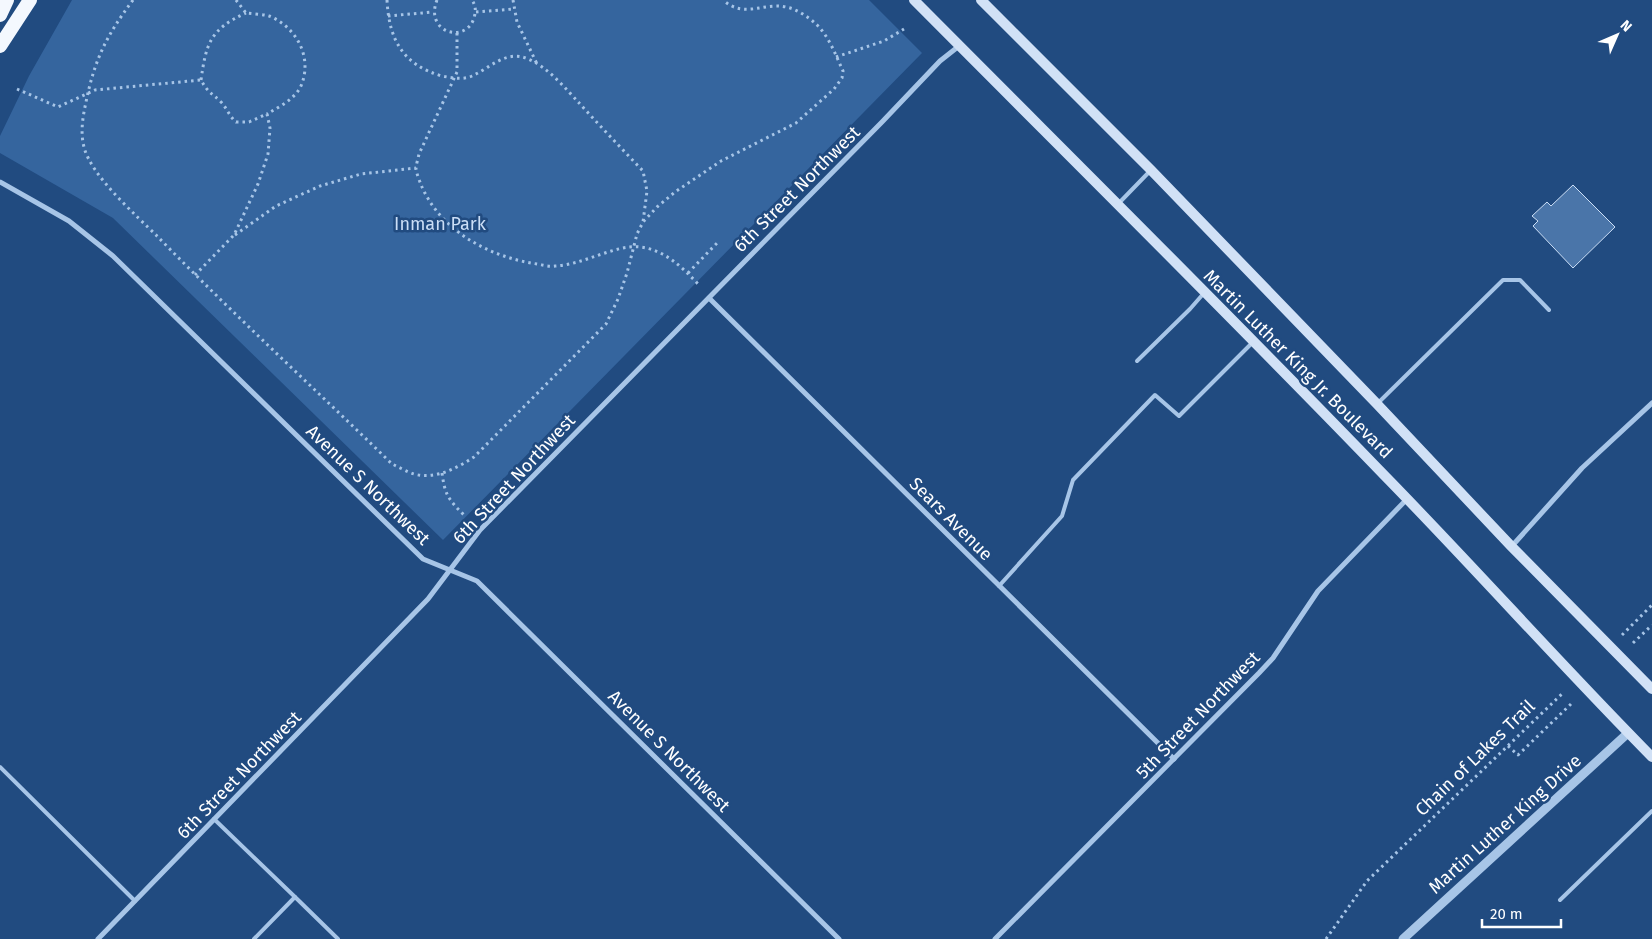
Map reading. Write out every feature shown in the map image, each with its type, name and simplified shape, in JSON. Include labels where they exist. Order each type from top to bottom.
[{"type":"highway","points":[[0,15],[7,0]]},
{"type":"highway","points":[[0,46],[30,0]]},
{"type":"main road","name":"Martin Luther King Jr. Boulevard","points":[[914,0],[1204,293],[1254,341],[1652,757]]},
{"type":"main road","name":"Martin Luther King Jr. Boulevard","points":[[981,0],[1151,170],[1511,546],[1652,689]]},
{"type":"street","name":"6th Street Northwest","points":[[98,939],[428,599],[480,530],[710,298],[940,61],[959,46]]},
{"type":"street","name":"Avenue S Northwest","points":[[0,182],[69,220],[113,256],[423,558],[477,581],[839,939]]},
{"type":"street","name":"Sears Avenue","points":[[710,298],[1174,759]]},
{"type":"street","points":[[1511,546],[1582,468],[1652,403]]},
{"type":"street","name":"5th Street Northwest","points":[[995,939],[1259,674],[1273,658],[1318,591],[1407,499]]},
{"type":"street","name":"Martin Luther King Drive","points":[[1403,939],[1628,733]]},
{"type":"lane","points":[[1118,204],[1151,170]]},
{"type":"lane","points":[[1377,404],[1503,280],[1520,280],[1549,310]]},
{"type":"lane","points":[[1138,361],[1204,293]]},
{"type":"lane","points":[[1000,586],[1062,516],[1074,480],[1155,395],[1179,416],[1254,341]]},
{"type":"lane","points":[[0,766],[135,901]]},
{"type":"lane","points":[[1560,900],[1652,810]]},
{"type":"lane","points":[[214,819],[338,939]]},
{"type":"lane","points":[[254,939],[295,897]]},
{"type":"path","points":[[134,0],[116,23],[103,46],[94,68],[88,93],[82,122],[84,147],[97,172],[115,194],[195,275],[392,464],[415,474],[431,476],[459,466],[474,457],[606,324],[628,273],[636,234],[643,222],[657,207],[721,160],[796,122],[816,107],[842,78],[844,71],[818,26],[803,14],[786,7],[770,6],[756,10],[740,9],[723,0]]},
{"type":"path","points":[[236,0],[246,13]]},
{"type":"path","points":[[387,0],[388,16],[396,43],[407,59],[426,71],[454,79],[472,76],[494,63],[513,56],[528,58],[554,78],[643,171],[647,191],[643,222]]},
{"type":"path","points":[[437,0],[433,12],[435,19],[440,27],[448,32],[457,33],[466,30],[473,23],[476,12],[475,4],[472,0]]},
{"type":"path","points":[[512,0],[517,22],[538,65]]},
{"type":"path","points":[[476,12],[513,9]]},
{"type":"path","points":[[388,16],[433,12]]},
{"type":"path","points":[[246,13],[267,15],[284,24],[301,44],[306,61],[300,88],[292,98],[267,114],[249,122],[236,122],[221,102],[206,90],[201,80],[209,42],[219,29],[230,20],[246,13]]},
{"type":"path","points":[[836,56],[884,41],[904,29]]},
{"type":"path","points":[[457,33],[458,72],[419,154],[416,168],[428,201],[444,220],[461,234],[485,249],[524,262],[553,267],[572,265],[620,249],[632,247],[659,252],[674,261],[688,273],[710,298]]},
{"type":"path","points":[[17,89],[58,107],[94,90],[201,80]]},
{"type":"path","points":[[234,235],[258,184],[268,154],[270,128],[267,114]]},
{"type":"path","points":[[195,275],[234,235],[276,206],[320,186],[361,174],[416,168]]},
{"type":"path","points":[[688,273],[718,242]]},
{"type":"path","points":[[442,473],[445,491],[452,503],[464,515]]},
{"type":"path","points":[[1622,635],[1652,605]]},
{"type":"path","points":[[1633,644],[1652,625]]},
{"type":"path","name":"Chain of Lakes Trail","points":[[1326,939],[1367,881],[1568,688]]},
{"type":"path","points":[[1508,746],[1518,755],[1571,704]]},
{"type":"green space","name":"Inman Park","points":[[72,0],[869,0],[922,53],[443,540],[113,218],[0,153],[0,136],[29,76]]},
{"type":"building","points":[[1573,185],[1615,227],[1573,268],[1533,226],[1538,221],[1532,216],[1547,202],[1551,206]]}]
